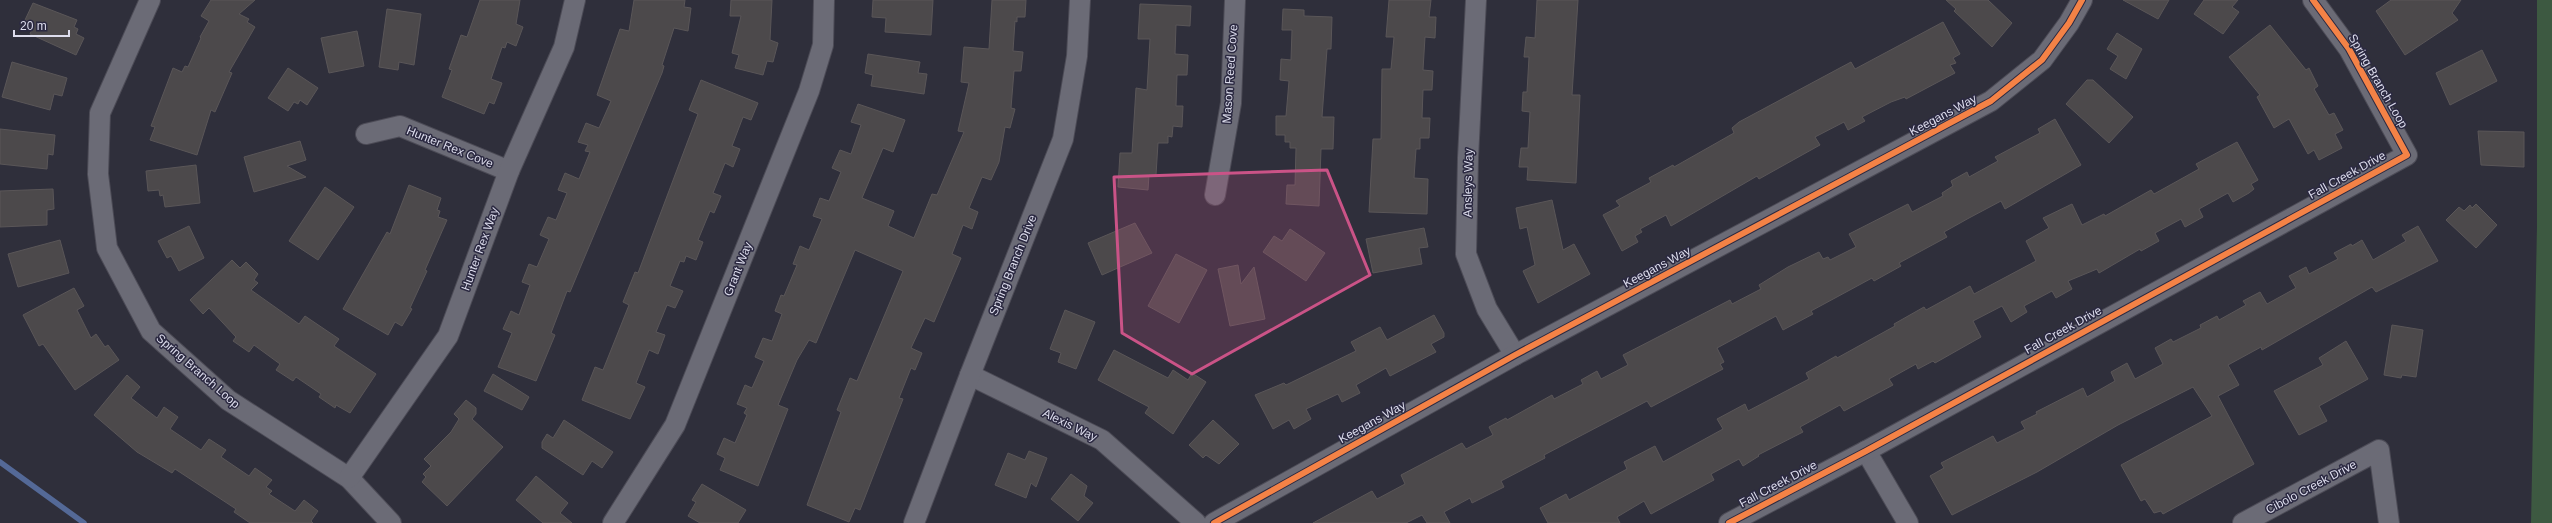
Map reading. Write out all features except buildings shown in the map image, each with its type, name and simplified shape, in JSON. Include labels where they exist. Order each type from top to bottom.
[{"type":"street","name":"Spring Branch Loop","points":[[150,0],[100,113],[98,174],[107,248],[151,331],[228,400],[349,478],[392,523]]},
{"type":"street","name":"Hunter Rex Way","points":[[349,478],[448,336],[509,171],[564,46],[575,0]]},
{"type":"street","name":"Grant Way","points":[[613,523],[675,425],[809,91],[823,45],[824,0]]},
{"type":"street","name":"Spring Branch Drive","points":[[914,523],[970,375],[1063,139],[1077,56],[1080,0]]},
{"type":"street","name":"Mason Reed Cove","points":[[1215,195],[1231,103],[1235,0]]},
{"type":"street","name":"Ansleys Way","points":[[1476,0],[1468,158],[1466,254],[1487,309],[1515,355]]},
{"type":"street","name":"Keegans Way","points":[[1214,523],[1515,355],[1991,101],[2042,60],[2069,23],[2082,0]]},
{"type":"street","name":"Spring Branch Loop","points":[[2313,0],[2350,50],[2407,155]]},
{"type":"street","name":"Hunter Rex Cove","points":[[366,134],[400,126],[509,171]]},
{"type":"street","name":"Fall Creek Drive","points":[[1729,523],[1866,451],[2407,155]]},
{"type":"street","name":"Alexis Way","points":[[970,375],[1102,440],[1196,523]]},
{"type":"street","name":"Cibolo Creek Drive","points":[[2243,523],[2379,450],[2389,523]]},
{"type":"street","points":[[1866,451],[1908,523]]},
{"type":"highlighted area","points":[[1327,170],[1370,275],[1192,374],[1122,333],[1114,177]]},
{"type":"green space","points":[[2537,0],[2552,0],[2552,523],[2531,523],[2537,226]]},
{"type":"waterway","points":[[0,462],[84,523]]},
{"type":"cycle path","points":[[1214,523],[1515,355],[1991,101],[2042,60],[2069,23],[2082,0]]},
{"type":"cycle path","points":[[1729,523],[1866,451],[2407,155],[2349,49],[2313,0]]}]
